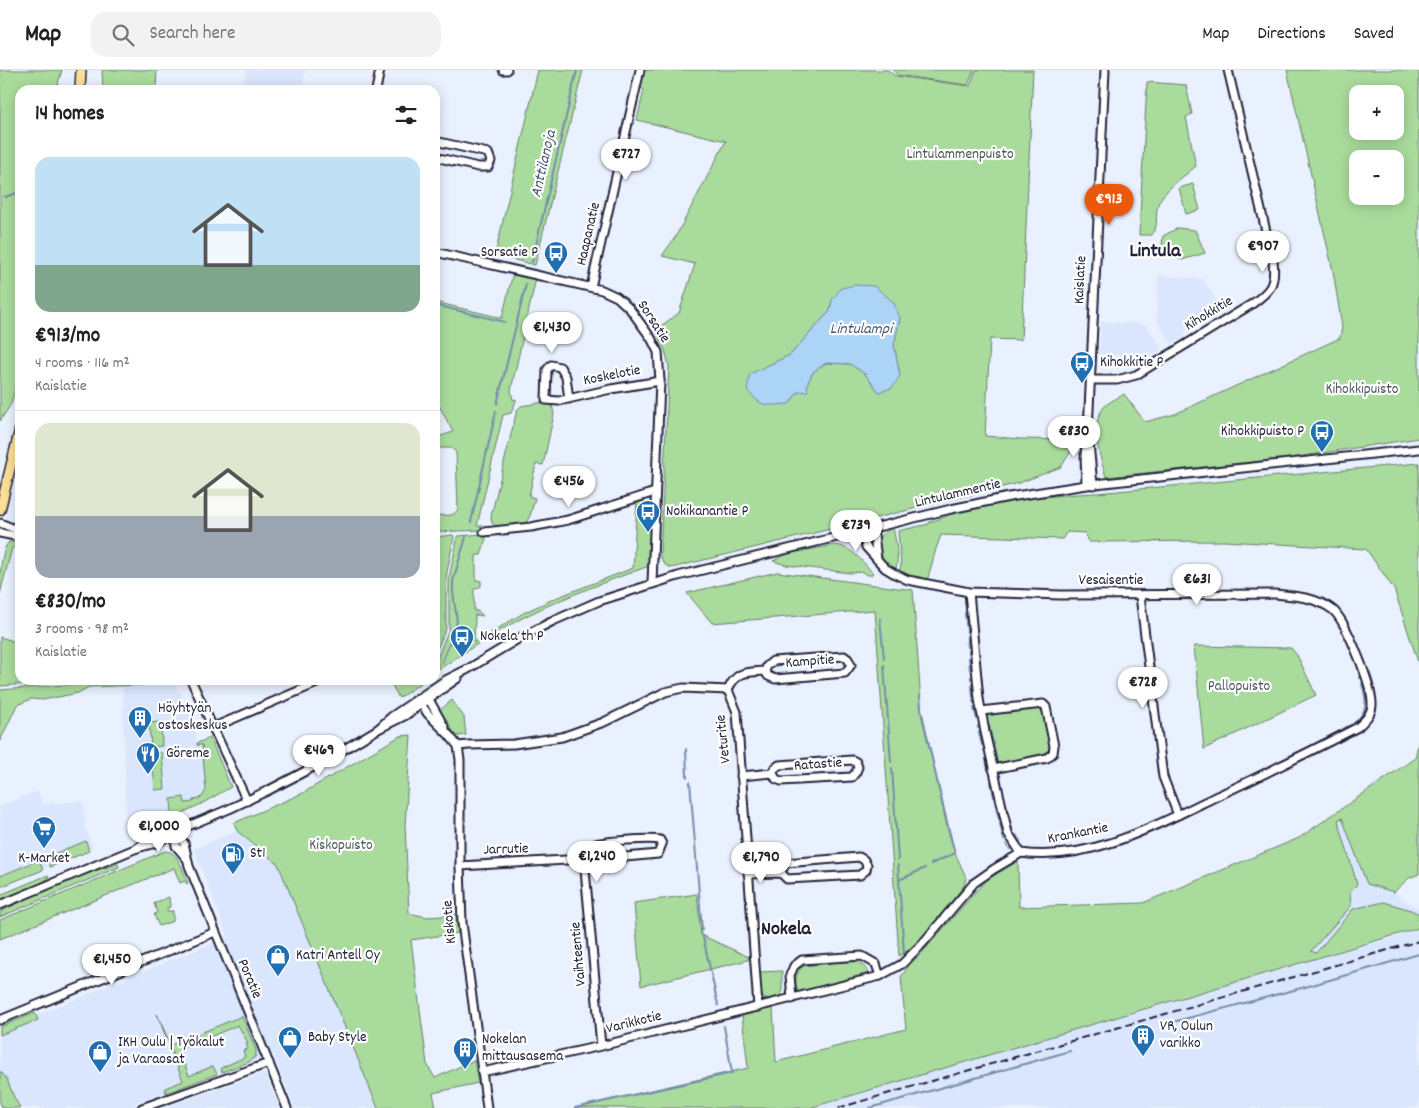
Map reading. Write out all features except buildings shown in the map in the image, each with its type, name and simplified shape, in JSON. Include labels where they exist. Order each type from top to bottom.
[{"type":"main road","points":[[80,85],[81,70]]},
{"type":"main road","points":[[0,510],[15,449]]},
{"type":"street","points":[[377,85],[380,70]]},
{"type":"street","name":"Haapanatie","points":[[591,287],[640,70]]},
{"type":"street","name":"Kaislatie","points":[[1090,485],[1088,431],[1105,70]]},
{"type":"street","name":"Kihokkitie","points":[[1090,380],[1116,380],[1136,375],[1252,304],[1267,293],[1272,286],[1274,274],[1273,261],[1228,70]]},
{"type":"street","points":[[440,142],[488,153],[491,161],[488,167],[478,167],[440,158]]},
{"type":"street","name":"Sorsatie","points":[[440,253],[602,290],[617,297],[630,309],[651,338],[658,352],[660,381],[652,584]]},
{"type":"street","name":"Koskelotie","points":[[569,399],[566,377],[560,367],[551,365],[547,370],[546,400],[559,401],[660,381]]},
{"type":"street","name":"Lintulammentie","points":[[0,905],[137,848],[156,835],[172,832],[247,800],[321,763],[378,729],[406,715],[420,702],[448,687],[468,670],[518,639],[599,601],[685,574],[872,528],[1009,497],[1090,485],[1419,449]]},
{"type":"street","points":[[484,532],[531,527],[568,520],[655,492]]},
{"type":"street","points":[[0,523],[15,529]]},
{"type":"street","points":[[872,528],[877,560]]},
{"type":"street","name":"Vesaisentie","points":[[862,531],[866,547],[885,568],[908,580],[969,592],[1140,596],[1275,594],[1305,597],[1334,611],[1349,633],[1371,694],[1372,707]]},
{"type":"street","points":[[0,533],[15,536]]},
{"type":"street","points":[[969,592],[981,711],[1008,833],[1021,853]]},
{"type":"street","points":[[1140,596],[1163,777],[1178,815]]},
{"type":"street","name":"Kampitie","points":[[844,656],[851,665],[845,673],[775,678],[768,676],[765,671],[767,666],[773,661],[844,656]]},
{"type":"street","name":"Kampitie","points":[[728,690],[732,680],[738,675],[765,671]]},
{"type":"street","points":[[194,685],[247,800]]},
{"type":"street","points":[[214,727],[312,685]]},
{"type":"street","points":[[420,702],[428,714],[458,746],[469,744],[514,744],[562,737],[604,722],[665,692],[683,688],[728,690]]},
{"type":"street","name":"Veturitie","points":[[728,690],[737,712],[758,1007]]},
{"type":"street","points":[[428,697],[449,735]]},
{"type":"street","points":[[981,711],[1043,704],[1046,707],[1054,746],[1053,753],[1047,758],[993,770]]},
{"type":"street","name":"Krankantie","points":[[1021,853],[1035,855],[1093,848],[1128,838],[1287,764],[1358,727],[1366,719],[1372,707]]},
{"type":"street","name":"Kiskotie","points":[[458,746],[461,788],[460,866],[462,923],[487,1108]]},
{"type":"street","name":"Ratastie","points":[[852,760],[856,762],[858,767],[852,776],[781,781],[772,774],[779,765],[788,764],[852,760]]},
{"type":"street","name":"Ratastie","points":[[741,776],[772,774]]},
{"type":"street","name":"Poratie","points":[[172,832],[176,846],[187,860],[287,1108]]},
{"type":"street","name":"Jarrutie","points":[[460,866],[593,860],[658,854],[662,844],[660,840],[650,838],[597,844],[589,850],[584,859]]},
{"type":"street","name":"Varikkotie","points":[[482,1072],[601,1046],[880,976],[902,964],[923,943],[974,883],[1021,853]]},
{"type":"street","points":[[859,857],[867,865],[866,870],[860,874],[787,880],[781,873],[785,864],[813,861],[859,857]]},
{"type":"street","name":"Vaihteentie","points":[[584,859],[601,1046]]},
{"type":"street","points":[[748,874],[781,873]]},
{"type":"street","points":[[0,1020],[215,932]]},
{"type":"street","points":[[792,999],[790,975],[794,966],[802,960],[862,956],[876,964],[880,976]]},
{"type":"street","points":[[142,1108],[269,1062]]},
{"type":"shaded area","points":[[247,70],[306,70],[302,85],[243,85]]},
{"type":"shaded area","points":[[1158,276],[1203,279],[1218,304],[1209,309],[1212,315],[1186,330],[1184,337],[1171,344],[1157,320]]},
{"type":"shaded area","points":[[1101,322],[1134,323],[1147,326],[1162,349],[1150,356],[1099,354]]},
{"type":"shaded area","points":[[176,685],[177,692],[181,692],[182,707],[188,713],[193,713],[197,745],[202,745],[206,790],[202,797],[193,802],[171,804],[172,812],[157,813],[150,816],[150,821],[126,830],[123,686]]},
{"type":"shaded area","points":[[38,791],[43,804],[83,801],[85,827],[93,848],[0,886],[0,806]]},
{"type":"shaded area","points":[[1342,818],[1367,884],[1394,892],[1419,908],[1419,914],[1384,902],[1354,909],[1315,953],[1311,951],[1351,906],[1350,893],[1357,884],[1337,820]]},
{"type":"shaded area","points":[[237,831],[278,864],[378,1108],[295,1108],[273,1054],[135,1103],[137,1108],[18,1108],[0,1079],[0,1030],[228,937],[194,849]]},
{"type":"shaded area","points":[[1419,930],[1419,1106],[1415,1108],[807,1108],[1241,981]]},
{"type":"shaded area","points":[[265,1073],[279,1108],[162,1108],[167,1106]]},
{"type":"green space","points":[[0,70],[62,70],[58,85],[15,85],[15,389],[11,404],[0,421]]},
{"type":"green space","points":[[102,70],[157,70],[156,85],[103,85]]},
{"type":"green space","points":[[538,70],[583,70],[535,265],[495,255]]},
{"type":"green space","name":"Lintulammenpuisto","points":[[644,70],[888,70],[895,76],[970,86],[976,70],[1033,70],[1021,340],[990,339],[985,436],[1078,440],[1061,467],[1019,483],[671,568],[664,564],[660,556],[669,366],[665,350],[655,330],[679,313],[695,264],[662,256],[676,236],[726,141],[637,120],[644,90],[640,87]],"holes":[[[832,300],[900,318],[894,345],[900,375],[879,392],[865,374],[850,364],[826,363],[813,372],[807,384],[789,404],[750,374],[790,355],[830,311]]]},
{"type":"green space","points":[[893,70],[974,70],[968,85],[897,75]]},
{"type":"green space","name":"Kihokkipuisto","points":[[1287,70],[1419,70],[1419,438],[1290,458],[1106,477],[1096,432],[1097,423],[1104,407],[1111,402],[1124,394],[1145,422],[1175,414],[1340,338],[1342,327],[1333,271]]},
{"type":"green space","points":[[1147,82],[1186,85],[1192,114],[1186,117],[1196,166],[1169,189],[1160,200],[1157,209],[1156,227],[1152,235],[1139,235]]},
{"type":"green space","points":[[1193,184],[1200,210],[1186,214],[1179,188]]},
{"type":"green space","points":[[1178,228],[1195,230],[1205,253],[1182,260],[1161,252],[1163,236]]},
{"type":"green space","points":[[513,273],[536,278],[511,390],[513,400],[516,399],[516,401],[511,413],[503,415],[477,526],[485,526],[485,528],[481,530],[440,532],[440,515],[454,514],[458,509],[456,452],[451,448],[440,448],[440,436],[453,432],[440,407],[440,303],[502,318]]},
{"type":"green space","points":[[544,402],[552,405],[554,414],[543,465],[536,464],[529,496],[535,498],[530,516],[525,524],[497,527],[492,523],[491,516],[517,410],[521,406]]},
{"type":"green space","points":[[1419,463],[1419,665],[1394,589],[1366,549],[1224,541],[1089,542],[1085,533],[1067,532],[1062,539],[941,535],[927,581],[898,573],[901,566],[898,531],[929,524],[929,522],[972,509],[1061,495]]},
{"type":"green space","points":[[637,500],[642,500],[650,507],[649,566],[573,595],[528,615],[440,668],[440,651],[449,629],[449,578],[458,536],[484,534],[486,538],[481,555],[476,555],[476,580],[481,581],[481,586],[474,589],[474,611],[478,611],[483,616],[475,615],[474,643],[525,612],[633,568]]},
{"type":"green space","points":[[893,528],[897,555],[895,571],[884,561],[878,549],[880,537]]},
{"type":"green space","points":[[453,535],[454,537],[446,577],[446,628],[440,642],[440,536]]},
{"type":"green space","points":[[9,542],[15,542],[0,594],[0,574],[6,546]]},
{"type":"green space","points":[[834,545],[851,551],[873,573],[867,575],[862,572],[850,573],[786,565],[773,561],[787,554]]},
{"type":"green space","points":[[777,572],[913,590],[922,718],[955,853],[966,877],[964,886],[917,944],[899,956],[875,610],[712,623],[687,593]]},
{"type":"green space","points":[[0,637],[15,642],[15,685],[0,686]]},
{"type":"green space","name":"Pallopuisto","points":[[1194,646],[1291,648],[1297,655],[1316,695],[1204,749]]},
{"type":"green space","points":[[64,685],[143,685],[89,687],[78,693],[43,700],[31,699],[17,705],[0,741],[0,690]]},
{"type":"green space","points":[[392,685],[418,685],[399,698]]},
{"type":"green space","points":[[452,700],[464,717],[466,735],[457,736],[438,712]]},
{"type":"green space","points":[[1037,707],[1044,713],[1050,746],[1046,756],[995,764],[984,718],[986,714]]},
{"type":"green space","points":[[161,722],[162,746],[151,747],[149,723]]},
{"type":"green space","name":"Kiskopuisto","points":[[411,735],[405,825],[409,913],[427,917],[456,915],[458,933],[411,940],[427,1064],[435,1078],[474,1060],[478,1083],[433,1093],[436,1108],[378,1108],[278,864],[237,831],[234,823],[301,794],[400,736]]},
{"type":"green space","points":[[210,738],[231,787],[174,817],[172,816],[171,799],[184,797],[185,803],[193,802],[193,800],[202,797],[206,790],[202,745],[197,745],[197,743]]},
{"type":"green space","points":[[1419,739],[1419,874],[1409,878],[1394,892],[1367,884],[1342,818],[1338,820],[1357,884],[1350,893],[1351,906],[1311,951],[1316,953],[1353,909],[1384,902],[1419,914],[1419,928],[809,1108],[574,1108],[748,1068],[742,1016],[773,1008],[776,1062],[906,1029],[901,977],[909,965],[985,881],[1018,861],[1019,907],[1143,903],[1299,838],[1415,758]]},
{"type":"green space","points":[[152,753],[162,753],[165,789],[155,790]]},
{"type":"green space","points":[[86,841],[89,851],[50,867],[46,857]]},
{"type":"green space","points":[[165,851],[174,854],[177,858],[187,884],[185,881],[180,883],[174,868],[162,873],[161,871],[160,874],[151,876],[0,939],[0,920]]},
{"type":"green space","points":[[39,860],[43,870],[0,887],[0,876]]},
{"type":"green space","points":[[118,864],[119,867],[0,917],[0,912],[43,892],[88,873]]},
{"type":"green space","points":[[48,875],[49,878],[35,887],[0,901],[0,895]]},
{"type":"green space","points":[[697,894],[701,935],[749,957],[748,960],[641,986],[634,903]]},
{"type":"green space","points":[[169,897],[170,907],[167,908],[167,911],[173,911],[173,921],[159,926],[154,915],[157,912],[154,903]]},
{"type":"green space","points":[[849,961],[861,964],[869,973],[798,992],[796,978],[804,966]]},
{"type":"green space","points":[[782,971],[782,991],[780,996],[763,998],[760,992],[759,972]]},
{"type":"green space","points":[[35,1013],[38,1020],[0,1035],[0,1027]]},
{"type":"green space","points":[[157,1014],[171,1045],[242,1016],[256,1050],[256,1056],[249,1062],[222,1072],[221,1068],[245,1057],[243,1051],[248,1049],[246,1044],[248,1043],[238,1025],[179,1050],[189,1076],[213,1066],[217,1074],[166,1093],[165,1088],[183,1081]]},
{"type":"green space","points":[[0,1071],[7,1079],[20,1108],[3,1108],[0,1103]]},
{"type":"water","name":"Lintulampi","points":[[855,285],[874,286],[893,302],[900,318],[894,345],[900,376],[892,388],[879,392],[865,374],[850,364],[826,363],[813,372],[807,384],[808,391],[798,392],[789,404],[770,405],[757,400],[747,390],[750,374],[790,355],[830,311],[832,300],[841,288]]},
{"type":"waterway","name":"Anttilanoja","points":[[532,262],[577,70]]},
{"type":"waterway","points":[[5,197],[15,194]]},
{"type":"waterway","name":"Anttilanoja","points":[[497,404],[526,284]]},
{"type":"waterway","points":[[440,306],[505,322]]},
{"type":"waterway","name":"Anttilanoja","points":[[471,522],[496,411]]},
{"type":"waterway","name":"Anttilanoja","points":[[442,662],[457,621],[453,581],[466,537]]},
{"type":"waterway","points":[[965,613],[967,632]]},
{"type":"waterway","points":[[880,619],[884,658]]},
{"type":"waterway","points":[[967,636],[968,647]]},
{"type":"waterway","points":[[969,658],[970,670]]},
{"type":"waterway","points":[[884,665],[891,762]]},
{"type":"waterway","points":[[980,668],[984,703]]},
{"type":"waterway","points":[[1359,674],[1360,678]]},
{"type":"waterway","points":[[972,684],[973,697]]},
{"type":"waterway","points":[[1354,723],[1359,719],[1366,705],[1362,684]]},
{"type":"waterway","points":[[920,696],[921,709],[955,853],[931,864]]},
{"type":"waterway","points":[[974,708],[977,719]]},
{"type":"waterway","points":[[987,717],[997,762]]},
{"type":"waterway","points":[[1345,728],[1351,725]]},
{"type":"waterway","points":[[979,732],[982,745]]},
{"type":"waterway","points":[[1322,742],[1337,733]]},
{"type":"waterway","points":[[686,749],[687,777]]},
{"type":"waterway","points":[[986,759],[988,770]]},
{"type":"waterway","points":[[1258,772],[1284,761]]},
{"type":"waterway","points":[[892,768],[898,860]]},
{"type":"waterway","points":[[1000,775],[1002,790]]},
{"type":"waterway","points":[[690,782],[702,930]]},
{"type":"waterway","points":[[991,782],[994,797]]},
{"type":"waterway","points":[[1003,794],[1007,810]]},
{"type":"waterway","points":[[996,807],[999,819]]},
{"type":"waterway","points":[[1010,822],[1012,829]]},
{"type":"waterway","points":[[1000,824],[1004,840]]},
{"type":"waterway","points":[[1016,835],[1020,841]]},
{"type":"waterway","points":[[1006,844],[1010,849]]},
{"type":"waterway","points":[[898,865],[904,954]]},
{"type":"waterway","points":[[899,880],[925,868]]},
{"type":"waterway","points":[[703,937],[718,1005]]},
{"type":"waterway","points":[[1169,1023],[1309,986],[1419,954]]},
{"type":"waterway","points":[[575,1108],[732,1073],[724,1026]]},
{"type":"waterway","points":[[870,1108],[1070,1051]]},
{"type":"railway","points":[[838,1108],[1419,941]]},
{"type":"place","name":"Sorsatie P","points":[[556,274]]},
{"type":"place","name":"Kihokkitie P","points":[[1082,384]]},
{"type":"place","name":"Kihokkipuisto P","points":[[1322,453]]},
{"type":"place","name":"Nokikanantie P","points":[[648,533]]},
{"type":"place","name":"Nokela th P","points":[[462,658]]},
{"type":"place","name":"Höyhtyän ostoskeskus","points":[[140,739]]},
{"type":"place","name":"Göreme","points":[[148,775]]},
{"type":"place","name":"K-Market","points":[[44,849]]},
{"type":"place","name":"St1","points":[[233,875]]},
{"type":"place","name":"Katri Antell Oy","points":[[278,977]]},
{"type":"place","name":"VR, Oulun varikko","points":[[1143,1057]]},
{"type":"place","name":"Baby Style","points":[[290,1059]]},
{"type":"place","name":"Nokelan mittausasema","points":[[465,1070]]},
{"type":"place","name":"IKH Oulu | Työkalut ja Varaosat","points":[[100,1073]]},
{"type":"district","name":"Lintula","points":[[1155,252]]},
{"type":"district","name":"Nokela","points":[[786,930]]}]
